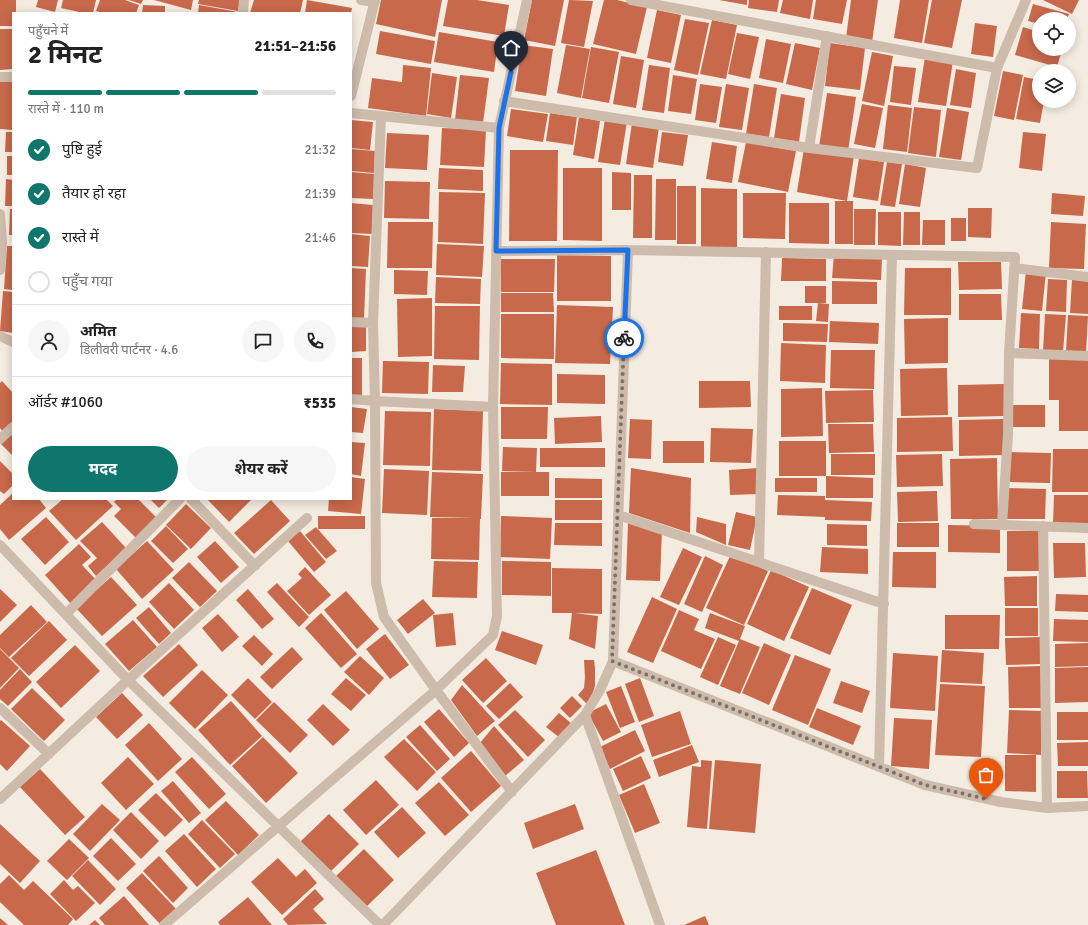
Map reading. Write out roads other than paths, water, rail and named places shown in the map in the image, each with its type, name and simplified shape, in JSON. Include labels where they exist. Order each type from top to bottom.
[{"type":"street","points":[[243,12],[244,0]]},
{"type":"street","points":[[352,92],[375,1],[361,0]]},
{"type":"street","points":[[164,925],[436,690],[493,635],[497,616],[493,406],[499,128],[527,0]]},
{"type":"street","points":[[631,0],[997,68]]},
{"type":"street","points":[[504,101],[809,148],[977,168],[997,68],[1026,0]]},
{"type":"street","points":[[809,148],[827,36]]},
{"type":"street","points":[[0,77],[12,77]]},
{"type":"street","points":[[352,113],[499,128]]},
{"type":"street","points":[[380,116],[373,323],[376,583],[384,617],[512,792]]},
{"type":"street","points":[[0,214],[0,270]]},
{"type":"street","points":[[1,242],[12,243]]},
{"type":"street","points":[[496,251],[628,250],[1014,257],[1009,353],[1008,435],[1002,525]]},
{"type":"street","points":[[0,545],[128,680],[382,925],[586,715],[600,690],[612,661],[628,250]]},
{"type":"street","points":[[758,562],[766,252]]},
{"type":"street","points":[[879,766],[892,255]]},
{"type":"street","points":[[1014,268],[1088,277]]},
{"type":"street","points":[[352,322],[373,323]]},
{"type":"street","points":[[0,336],[12,342]]},
{"type":"street","points":[[1009,353],[1088,356]]},
{"type":"street","points":[[352,399],[493,406]]},
{"type":"street","points":[[0,439],[12,427]]},
{"type":"street","points":[[66,614],[179,500]]},
{"type":"street","points":[[192,500],[255,566]]},
{"type":"street","points":[[618,515],[884,604]]},
{"type":"street","points":[[0,799],[128,680],[307,518]]},
{"type":"street","points":[[974,524],[1088,528]]},
{"type":"street","points":[[1043,526],[1047,808]]},
{"type":"street","points":[[612,661],[925,785],[1001,802],[1047,808],[1088,806]]},
{"type":"street","points":[[0,708],[50,754]]},
{"type":"street","points":[[586,715],[660,925]]}]
